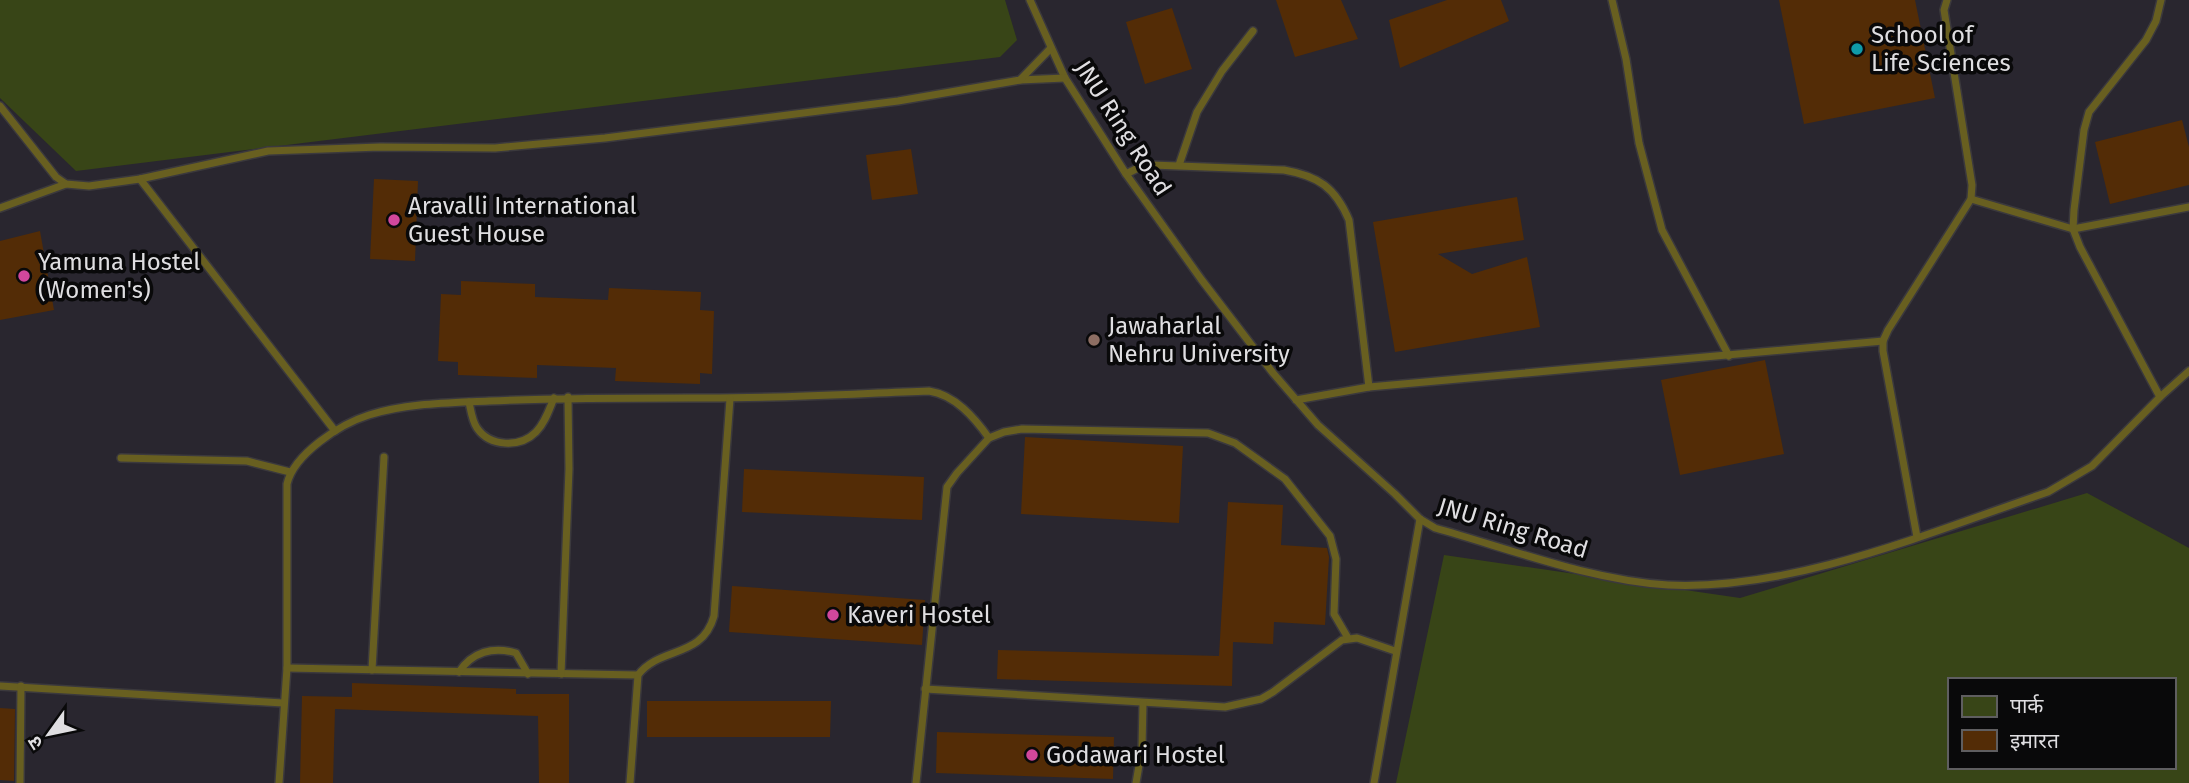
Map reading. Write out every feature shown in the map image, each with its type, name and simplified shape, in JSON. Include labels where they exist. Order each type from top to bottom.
[{"type":"lane","name":"JNU Ring Road","points":[[1031,0],[1065,78],[1126,174],[1201,279],[1296,400],[1327,435],[1420,519],[1435,528],[1572,569],[1666,584],[1726,584],[1844,561],[2048,492],[2070,481],[2092,466],[2189,371]]},
{"type":"lane","points":[[1612,0],[1626,59],[1639,143],[1662,230],[1730,356]]},
{"type":"lane","points":[[1917,537],[1883,341],[1971,199],[1972,185],[1944,10],[1947,0]]},
{"type":"lane","points":[[2160,397],[2073,229],[2084,130],[2089,111],[2146,40],[2156,21],[2161,0]]},
{"type":"lane","points":[[1179,165],[1196,112],[1222,71],[1253,31]]},
{"type":"lane","points":[[1020,80],[1051,48]]},
{"type":"lane","points":[[0,208],[66,184],[89,186],[140,179],[268,151],[380,147],[495,148],[605,138],[898,101],[1020,80],[1065,78]]},
{"type":"lane","points":[[0,106],[57,177],[66,184]]},
{"type":"lane","points":[[1126,174],[1152,165],[1284,170],[1305,174],[1326,186],[1342,202],[1349,220],[1369,387]]},
{"type":"lane","points":[[140,179],[334,431]]},
{"type":"lane","points":[[1971,199],[2073,229],[2189,207]]},
{"type":"lane","points":[[1296,400],[1369,387],[1883,341]]},
{"type":"lane","points":[[279,783],[287,668],[287,484],[290,472],[297,463],[334,431],[353,421],[386,410],[424,404],[568,397],[730,399],[929,391],[941,393],[962,407],[978,422],[989,438]]},
{"type":"lane","points":[[561,674],[569,469],[568,397]]},
{"type":"lane","points":[[469,402],[475,425],[482,435],[500,443],[515,443],[534,435],[547,416],[554,398]]},
{"type":"lane","points":[[287,668],[638,675],[652,664],[690,648],[702,639],[711,627],[714,616],[730,399]]},
{"type":"lane","points":[[916,783],[947,487],[957,472],[989,438],[1004,432],[1022,429],[1195,432],[1223,437],[1235,443],[1285,479],[1330,536],[1336,559],[1334,614],[1348,638]]},
{"type":"lane","points":[[373,670],[384,457]]},
{"type":"lane","points":[[121,458],[247,461],[290,472]]},
{"type":"lane","points":[[1374,783],[1420,519]]},
{"type":"lane","points":[[925,689],[1225,707],[1261,699],[1348,638],[1357,638],[1395,651]]},
{"type":"lane","points":[[459,672],[476,654],[496,650],[516,653],[527,674]]},
{"type":"lane","points":[[630,783],[638,675]]},
{"type":"lane","points":[[0,686],[283,703]]},
{"type":"lane","points":[[20,783],[21,686]]},
{"type":"lane","points":[[1136,783],[1142,748],[1143,703]]},
{"type":"shaded area","name":"Jawaharlal Nehru University","points":[[0,0],[2189,0],[2189,783],[0,783]]},
{"type":"green space","points":[[0,0],[1005,0],[1017,40],[1000,57],[76,171],[0,98]]},
{"type":"green space","points":[[2087,493],[2189,548],[2189,783],[1396,783],[1444,555],[1740,598]]},
{"type":"building","points":[[1276,0],[1341,0],[1358,39],[1295,57]]},
{"type":"building","points":[[1447,0],[1501,0],[1509,21],[1400,68],[1389,20]]},
{"type":"building","name":"School of Life Sciences","points":[[1779,0],[1915,0],[1935,98],[1804,124]]},
{"type":"building","points":[[1172,8],[1192,69],[1145,84],[1126,22]]},
{"type":"building","points":[[2182,120],[2189,147],[2189,185],[2110,204],[2095,142]]},
{"type":"building","points":[[911,149],[918,194],[872,200],[866,155]]},
{"type":"building","name":"Aravalli International Guest House","points":[[374,179],[418,181],[415,261],[370,259]]},
{"type":"building","points":[[1517,197],[1524,240],[1438,254],[1472,274],[1527,257],[1540,327],[1395,352],[1373,222]]},
{"type":"building","name":"Yamuna Hostel (Women's)","points":[[40,231],[54,310],[0,320],[0,241]]},
{"type":"building","points":[[461,281],[535,284],[535,297],[608,300],[609,288],[701,292],[700,310],[714,311],[712,374],[700,373],[700,384],[615,381],[616,368],[537,365],[537,378],[458,375],[458,362],[438,361],[441,294],[461,295]]},
{"type":"building","points":[[1765,360],[1784,454],[1680,475],[1661,380]]},
{"type":"building","points":[[1025,437],[1183,446],[1179,523],[1021,514]]},
{"type":"building","points":[[744,469],[924,477],[922,520],[742,512]]},
{"type":"building","points":[[1228,502],[1283,505],[1281,545],[1327,548],[1329,557],[1325,625],[1274,622],[1273,644],[1233,642],[1232,686],[997,679],[998,650],[1219,656]]},
{"type":"building","points":[[732,586],[925,600],[922,645],[729,632]]},
{"type":"building","points":[[352,683],[516,689],[516,694],[569,694],[569,783],[539,783],[538,716],[335,709],[333,783],[300,783],[302,696],[352,697]]},
{"type":"building","points":[[647,701],[831,701],[830,737],[647,737]]},
{"type":"building","points":[[0,708],[15,709],[14,781],[0,780]]},
{"type":"building","points":[[937,732],[1114,737],[1113,779],[936,773]]},
{"type":"place","name":"School of Life Sciences","points":[[1857,49]]},
{"type":"place","name":"Aravalli International Guest House","points":[[394,220]]},
{"type":"place","name":"Yamuna Hostel (Women's)","points":[[24,276]]},
{"type":"place","name":"Jawaharlal Nehru University","points":[[1094,340]]},
{"type":"place","name":"Kaveri Hostel","points":[[833,615]]},
{"type":"place","name":"Godawari Hostel","points":[[1032,755]]}]
